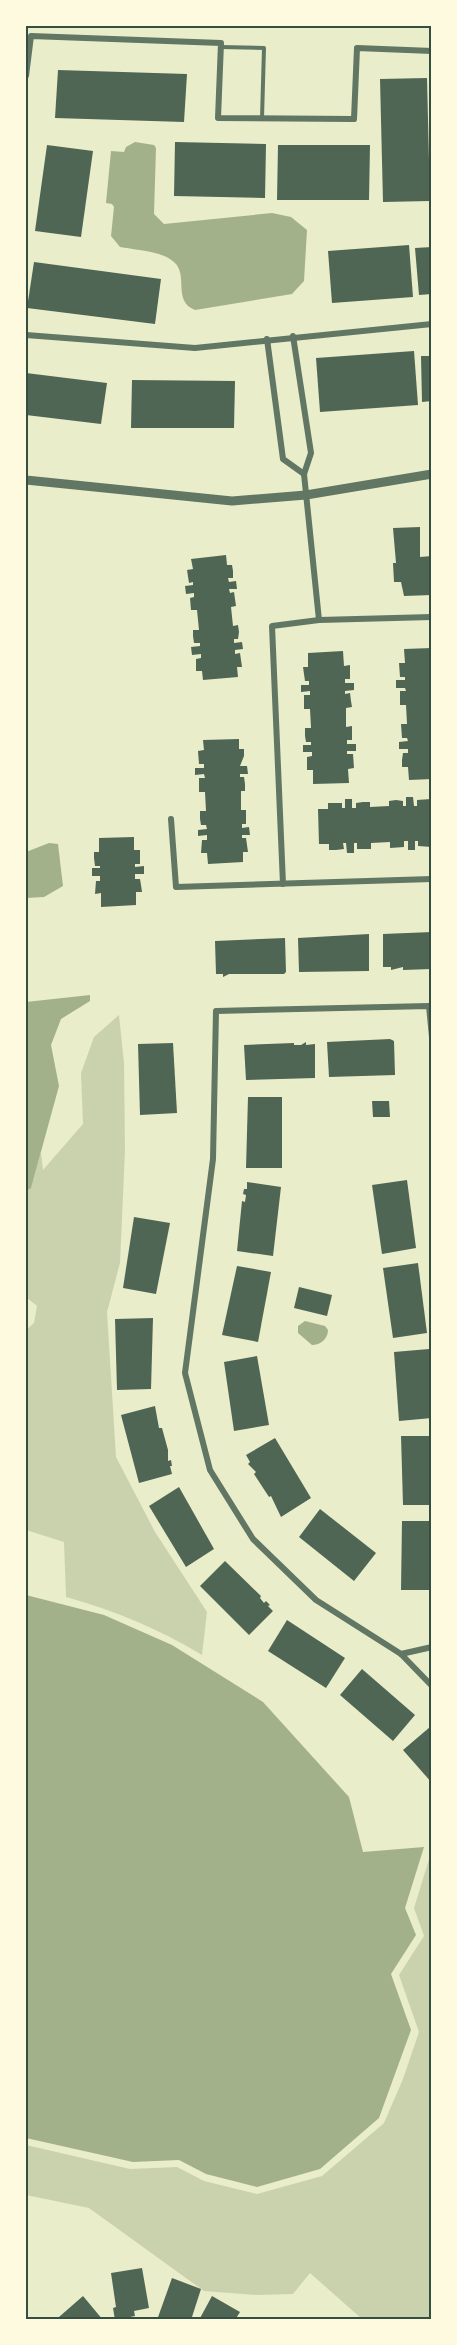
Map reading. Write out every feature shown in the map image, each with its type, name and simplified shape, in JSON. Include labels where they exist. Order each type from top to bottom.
[{"type":"street","points":[[26,76],[30,36],[221,43],[218,118],[354,119],[357,48],[432,51]]},
{"type":"street","points":[[26,335],[195,348],[293,336],[432,324]]},
{"type":"street","points":[[293,336],[311,453],[304,474],[320,620]]},
{"type":"street","points":[[267,339],[283,459],[304,474]]},
{"type":"street","points":[[26,480],[232,501],[306,495],[432,474]]},
{"type":"street","points":[[283,884],[272,626],[320,620],[432,617]]},
{"type":"street","points":[[171,819],[176,887],[432,879]]},
{"type":"street","points":[[432,1037],[429,1006],[216,1011],[213,1159],[185,1373],[210,1470],[253,1539],[316,1600],[401,1654],[432,1686]]},
{"type":"street","points":[[401,1654],[432,1647]]},
{"type":"lane","points":[[220,47],[264,48],[262,118]]},
{"type":"shaded area","points":[[135,142],[154,145],[156,148],[154,214],[164,224],[272,213],[291,217],[307,230],[304,281],[292,294],[195,310],[188,306],[182,294],[178,267],[174,262],[156,253],[120,247],[111,236],[114,207],[106,203],[111,151],[124,152],[126,147]]},
{"type":"shaded area","points":[[49,843],[58,844],[63,886],[44,897],[26,898],[26,852]]},
{"type":"shaded area","points":[[90,995],[90,1001],[61,1019],[51,1045],[59,1086],[31,1188],[26,1191],[26,1002]]},
{"type":"shaded area","points":[[119,1015],[124,1063],[125,1150],[120,1263],[107,1312],[116,1457],[155,1532],[207,1612],[202,1655],[136,1621],[66,1597],[64,1542],[26,1530],[26,1330],[34,1323],[37,1306],[26,1297],[26,1191],[31,1187],[41,1152],[43,1170],[83,1124],[81,1073],[94,1037]]},
{"type":"shaded area","points":[[305,1321],[325,1326],[328,1333],[323,1341],[312,1345],[298,1333],[298,1326]]},
{"type":"shaded area","points":[[26,1595],[104,1615],[172,1645],[263,1702],[349,1797],[363,1852],[424,1847],[405,1908],[416,1935],[391,1974],[411,2030],[379,2118],[320,2169],[257,2187],[206,2174],[179,2160],[133,2162],[26,2138]]},
{"type":"shaded area","points":[[431,1853],[431,2319],[362,2319],[310,2273],[293,2294],[257,2295],[204,2291],[89,2208],[26,2195],[26,2145],[130,2169],[177,2167],[204,2181],[257,2194],[322,2176],[384,2123],[403,2079],[419,2032],[399,1975],[424,1936],[414,1908]]},
{"type":"building","points":[[58,70],[187,74],[184,122],[55,118]]},
{"type":"building","points":[[427,78],[430,201],[383,202],[380,79]]},
{"type":"building","points":[[175,142],[266,144],[265,198],[174,196]]},
{"type":"building","points":[[47,145],[93,151],[81,237],[35,231]]},
{"type":"building","points":[[278,145],[370,145],[369,200],[277,200]]},
{"type":"building","points":[[409,245],[413,297],[332,303],[328,251]]},
{"type":"building","points":[[432,247],[432,294],[419,295],[415,248]]},
{"type":"building","points":[[34,262],[161,279],[155,324],[27,308]]},
{"type":"building","points":[[414,351],[418,405],[320,412],[316,358]]},
{"type":"building","points":[[421,356],[432,356],[432,401],[422,402]]},
{"type":"building","points":[[26,373],[107,383],[101,424],[26,415]]},
{"type":"building","points":[[132,380],[235,381],[234,428],[131,428]]},
{"type":"building","points":[[420,527],[420,557],[432,556],[432,595],[404,596],[401,582],[394,582],[393,563],[396,563],[393,528]]},
{"type":"building","points":[[226,555],[227,565],[232,565],[233,571],[233,578],[228,578],[229,582],[236,581],[237,589],[229,589],[230,593],[234,592],[236,606],[231,607],[233,626],[238,625],[239,632],[238,639],[234,639],[234,643],[242,642],[243,649],[235,650],[235,654],[240,653],[242,667],[237,667],[238,677],[203,680],[202,671],[196,671],[196,659],[201,658],[201,654],[192,655],[191,647],[200,646],[200,643],[194,643],[193,630],[199,630],[197,610],[191,610],[190,598],[194,597],[194,593],[186,594],[185,586],[193,585],[193,582],[189,583],[187,570],[193,569],[191,559]]},
{"type":"building","points":[[432,648],[432,779],[409,780],[408,767],[402,767],[403,753],[408,753],[408,749],[399,749],[399,742],[408,741],[407,738],[402,738],[401,724],[407,724],[406,705],[400,705],[400,691],[406,691],[405,688],[396,688],[396,680],[405,680],[405,677],[400,677],[399,663],[405,663],[404,649]]},
{"type":"building","points":[[343,651],[344,666],[350,665],[350,679],[345,679],[345,683],[354,683],[354,690],[345,691],[345,694],[350,693],[352,707],[346,708],[346,727],[352,726],[352,740],[347,740],[347,744],[356,744],[356,751],[347,751],[347,754],[353,754],[354,768],[348,769],[349,783],[313,784],[313,770],[307,770],[307,757],[312,756],[312,752],[303,752],[303,745],[311,745],[311,742],[306,742],[305,728],[311,728],[310,709],[304,709],[304,695],[310,695],[310,691],[301,692],[301,685],[309,685],[309,681],[305,681],[303,667],[308,667],[308,653]]},
{"type":"building","points":[[239,739],[239,749],[244,749],[240,766],[247,766],[248,774],[240,774],[240,777],[244,777],[245,784],[245,791],[241,791],[241,810],[246,810],[246,824],[242,824],[242,828],[249,827],[250,835],[242,835],[242,838],[246,838],[248,852],[243,852],[243,862],[208,864],[207,853],[201,853],[202,840],[207,840],[207,835],[198,836],[198,830],[207,829],[206,825],[201,825],[200,819],[200,811],[206,811],[205,792],[199,792],[199,778],[205,778],[204,774],[195,775],[195,768],[204,768],[204,764],[199,764],[198,751],[204,750],[203,740]]},
{"type":"building","points":[[406,797],[413,797],[414,806],[417,806],[417,800],[431,799],[432,847],[418,846],[418,841],[415,841],[415,850],[408,850],[408,841],[404,841],[404,847],[390,848],[390,842],[371,843],[371,849],[357,849],[357,843],[354,843],[354,853],[347,853],[346,843],[343,843],[344,849],[336,850],[329,850],[329,844],[319,844],[318,809],[328,809],[328,803],[342,803],[342,808],[345,808],[345,799],[352,799],[352,808],[356,808],[356,803],[370,802],[370,807],[389,806],[389,801],[396,800],[403,801],[403,806],[406,806]]},
{"type":"building","points":[[134,837],[134,850],[140,850],[140,864],[135,864],[135,867],[144,866],[144,874],[135,874],[135,879],[140,879],[142,892],[136,892],[136,905],[101,907],[101,893],[95,894],[96,881],[100,881],[100,876],[92,876],[92,868],[100,868],[100,866],[95,866],[94,858],[94,852],[99,852],[99,838]]},
{"type":"building","points":[[432,932],[431,969],[403,970],[403,967],[391,970],[391,967],[383,967],[383,934]]},
{"type":"building","points":[[369,934],[369,971],[299,972],[298,938]]},
{"type":"building","points":[[285,938],[286,972],[284,974],[229,974],[223,977],[223,974],[216,974],[215,941]]},
{"type":"building","points":[[390,1039],[394,1041],[395,1075],[329,1077],[327,1042]]},
{"type":"building","points":[[306,1042],[306,1045],[315,1044],[315,1078],[246,1080],[244,1045],[294,1043],[294,1045],[301,1045]]},
{"type":"building","points":[[173,1043],[177,1113],[140,1115],[138,1044]]},
{"type":"building","points":[[248,1097],[282,1097],[282,1168],[246,1168]]},
{"type":"building","points":[[372,1101],[389,1101],[390,1117],[373,1117]]},
{"type":"building","points":[[407,1180],[416,1248],[382,1254],[372,1185]]},
{"type":"building","points":[[247,1182],[281,1187],[273,1256],[237,1251],[242,1201],[245,1202],[246,1195],[243,1194],[244,1189],[247,1189]]},
{"type":"building","points":[[134,1217],[170,1223],[156,1294],[123,1288]]},
{"type":"building","points":[[418,1263],[427,1333],[393,1338],[383,1268]]},
{"type":"building","points":[[237,1266],[271,1272],[258,1342],[222,1335]]},
{"type":"building","points":[[299,1287],[332,1295],[327,1316],[294,1308]]},
{"type":"building","points":[[153,1318],[151,1389],[117,1390],[115,1319]]},
{"type":"building","points":[[429,1349],[432,1418],[399,1421],[394,1352]]},
{"type":"building","points":[[257,1356],[269,1425],[234,1431],[224,1362]]},
{"type":"building","points":[[155,1406],[159,1428],[162,1428],[168,1450],[168,1461],[171,1460],[172,1474],[139,1483],[121,1415]]},
{"type":"building","points":[[401,1436],[432,1436],[432,1505],[403,1505]]},
{"type":"building","points":[[275,1438],[311,1498],[281,1517],[271,1496],[269,1497],[254,1474],[256,1472],[248,1464],[250,1462],[246,1455]]},
{"type":"building","points":[[179,1487],[214,1549],[186,1567],[149,1506]]},
{"type":"building","points":[[320,1509],[376,1553],[354,1581],[299,1537]]},
{"type":"building","points":[[402,1521],[432,1521],[432,1590],[401,1590]]},
{"type":"building","points":[[225,1561],[261,1596],[264,1603],[266,1601],[270,1605],[268,1606],[273,1611],[249,1635],[200,1586]]},
{"type":"building","points":[[287,1620],[345,1658],[326,1688],[268,1651]]},
{"type":"building","points":[[362,1669],[415,1715],[393,1741],[340,1695]]},
{"type":"building","points":[[430,1727],[432,1729],[432,1783],[403,1750]]},
{"type":"building","points":[[142,2268],[149,2308],[134,2311],[135,2316],[115,2320],[113,2308],[116,2307],[111,2273]]},
{"type":"building","points":[[172,2278],[201,2289],[191,2320],[157,2320]]},
{"type":"building","points":[[83,2296],[103,2320],[61,2320],[59,2317]]},
{"type":"building","points":[[212,2296],[240,2312],[235,2320],[199,2320]]}]
